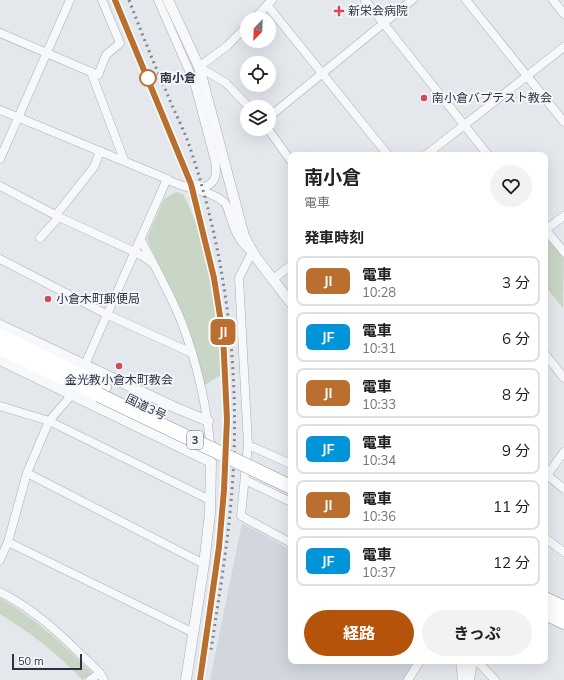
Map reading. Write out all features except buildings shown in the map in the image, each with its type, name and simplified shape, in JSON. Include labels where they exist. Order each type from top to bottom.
[{"type":"highway","name":"国道3号","points":[[0,336],[102,391],[288,485]]},
{"type":"highway","name":"国道3号","points":[[0,348],[102,391],[288,476]]},
{"type":"highway","points":[[548,600],[564,608]]},
{"type":"highway","points":[[548,614],[564,622]]},
{"type":"street","points":[[0,159],[70,0]]},
{"type":"street","points":[[0,33],[98,75],[106,55],[120,43],[102,0]]},
{"type":"street","points":[[158,0],[194,82],[216,168],[214,180],[205,187],[167,179]]},
{"type":"street","points":[[168,0],[199,67],[244,236],[252,252],[288,299]]},
{"type":"street","points":[[365,0],[486,152]]},
{"type":"street","points":[[276,111],[412,0]]},
{"type":"street","points":[[466,0],[564,122]]},
{"type":"street","points":[[553,0],[564,14]]},
{"type":"street","points":[[260,12],[269,2],[322,73],[386,152]]},
{"type":"street","points":[[199,67],[227,46],[240,33]]},
{"type":"street","points":[[430,152],[564,47]]},
{"type":"street","points":[[199,67],[226,83],[242,100]]},
{"type":"street","points":[[91,72],[124,160]]},
{"type":"street","points":[[0,110],[100,152],[124,160],[167,179],[176,185],[216,197],[226,205],[236,235],[244,246],[252,252]]},
{"type":"street","points":[[273,136],[288,157]]},
{"type":"street","points":[[40,238],[94,167],[100,152]]},
{"type":"street","points":[[84,367],[167,179]]},
{"type":"street","points":[[0,186],[58,216],[135,252],[153,264]]},
{"type":"street","points":[[548,227],[564,216]]},
{"type":"street","points":[[548,233],[564,252]]},
{"type":"street","points":[[140,240],[181,321],[192,353],[208,421],[211,462],[210,500],[204,564],[186,680]]},
{"type":"street","points":[[252,252],[239,278],[248,445],[241,516],[288,542]]},
{"type":"street","points":[[0,259],[108,315],[192,353]]},
{"type":"street","points":[[272,280],[288,267]]},
{"type":"street","points":[[0,325],[84,367],[208,421]]},
{"type":"street","points":[[548,358],[564,378]]},
{"type":"street","points":[[0,360],[74,392],[211,462]]},
{"type":"street","points":[[0,560],[8,542],[27,473],[49,421],[74,392]]},
{"type":"street","points":[[0,406],[49,421],[210,500]]},
{"type":"street","points":[[248,445],[288,463]]},
{"type":"street","points":[[548,473],[564,452]]},
{"type":"street","points":[[27,473],[204,564]]},
{"type":"street","points":[[548,477],[564,489]]},
{"type":"street","points":[[245,480],[288,501]]},
{"type":"street","points":[[548,540],[564,552]]},
{"type":"street","points":[[8,542],[194,632]]},
{"type":"street","points":[[0,592],[20,602],[49,624],[102,677]]},
{"type":"street","points":[[408,680],[418,664]]},
{"type":"street","points":[[461,664],[464,680]]},
{"type":"street","points":[[469,680],[472,664]]},
{"type":"street","points":[[480,664],[495,680]]},
{"type":"street","points":[[90,680],[102,677]]},
{"type":"shaded area","points":[[242,523],[288,548],[288,664],[414,664],[405,680],[210,680]]},
{"type":"green space","points":[[176,192],[183,194],[193,215],[201,237],[212,282],[222,374],[205,385],[187,323],[147,238],[164,199]]},
{"type":"green space","points":[[548,239],[564,258],[563,308],[548,290]]},
{"type":"green space","points":[[0,598],[25,614],[49,633],[93,674],[82,680],[73,670],[43,644],[0,614]]},
{"type":"railway","points":[[115,0],[191,184],[217,293],[223,335],[227,419],[225,490],[219,547],[200,680]]},
{"type":"railway","points":[[129,0],[187,139],[212,224],[228,312],[234,401],[232,490],[223,570],[211,650]]},
{"type":"train","name":"JI","points":[[115,0],[175,142],[191,184],[205,236],[217,292],[223,335],[227,419],[224,490],[219,547],[200,680]]},
{"type":"place","name":"新栄会病院","points":[[339,11]]},
{"type":"place","name":"南小倉","points":[[148,78]]},
{"type":"place","name":"南小倉バプテスト教会","points":[[424,98]]},
{"type":"place","name":"小倉木町郵便局","points":[[48,299]]},
{"type":"place","name":"金光教小倉木町教会","points":[[119,366]]}]
